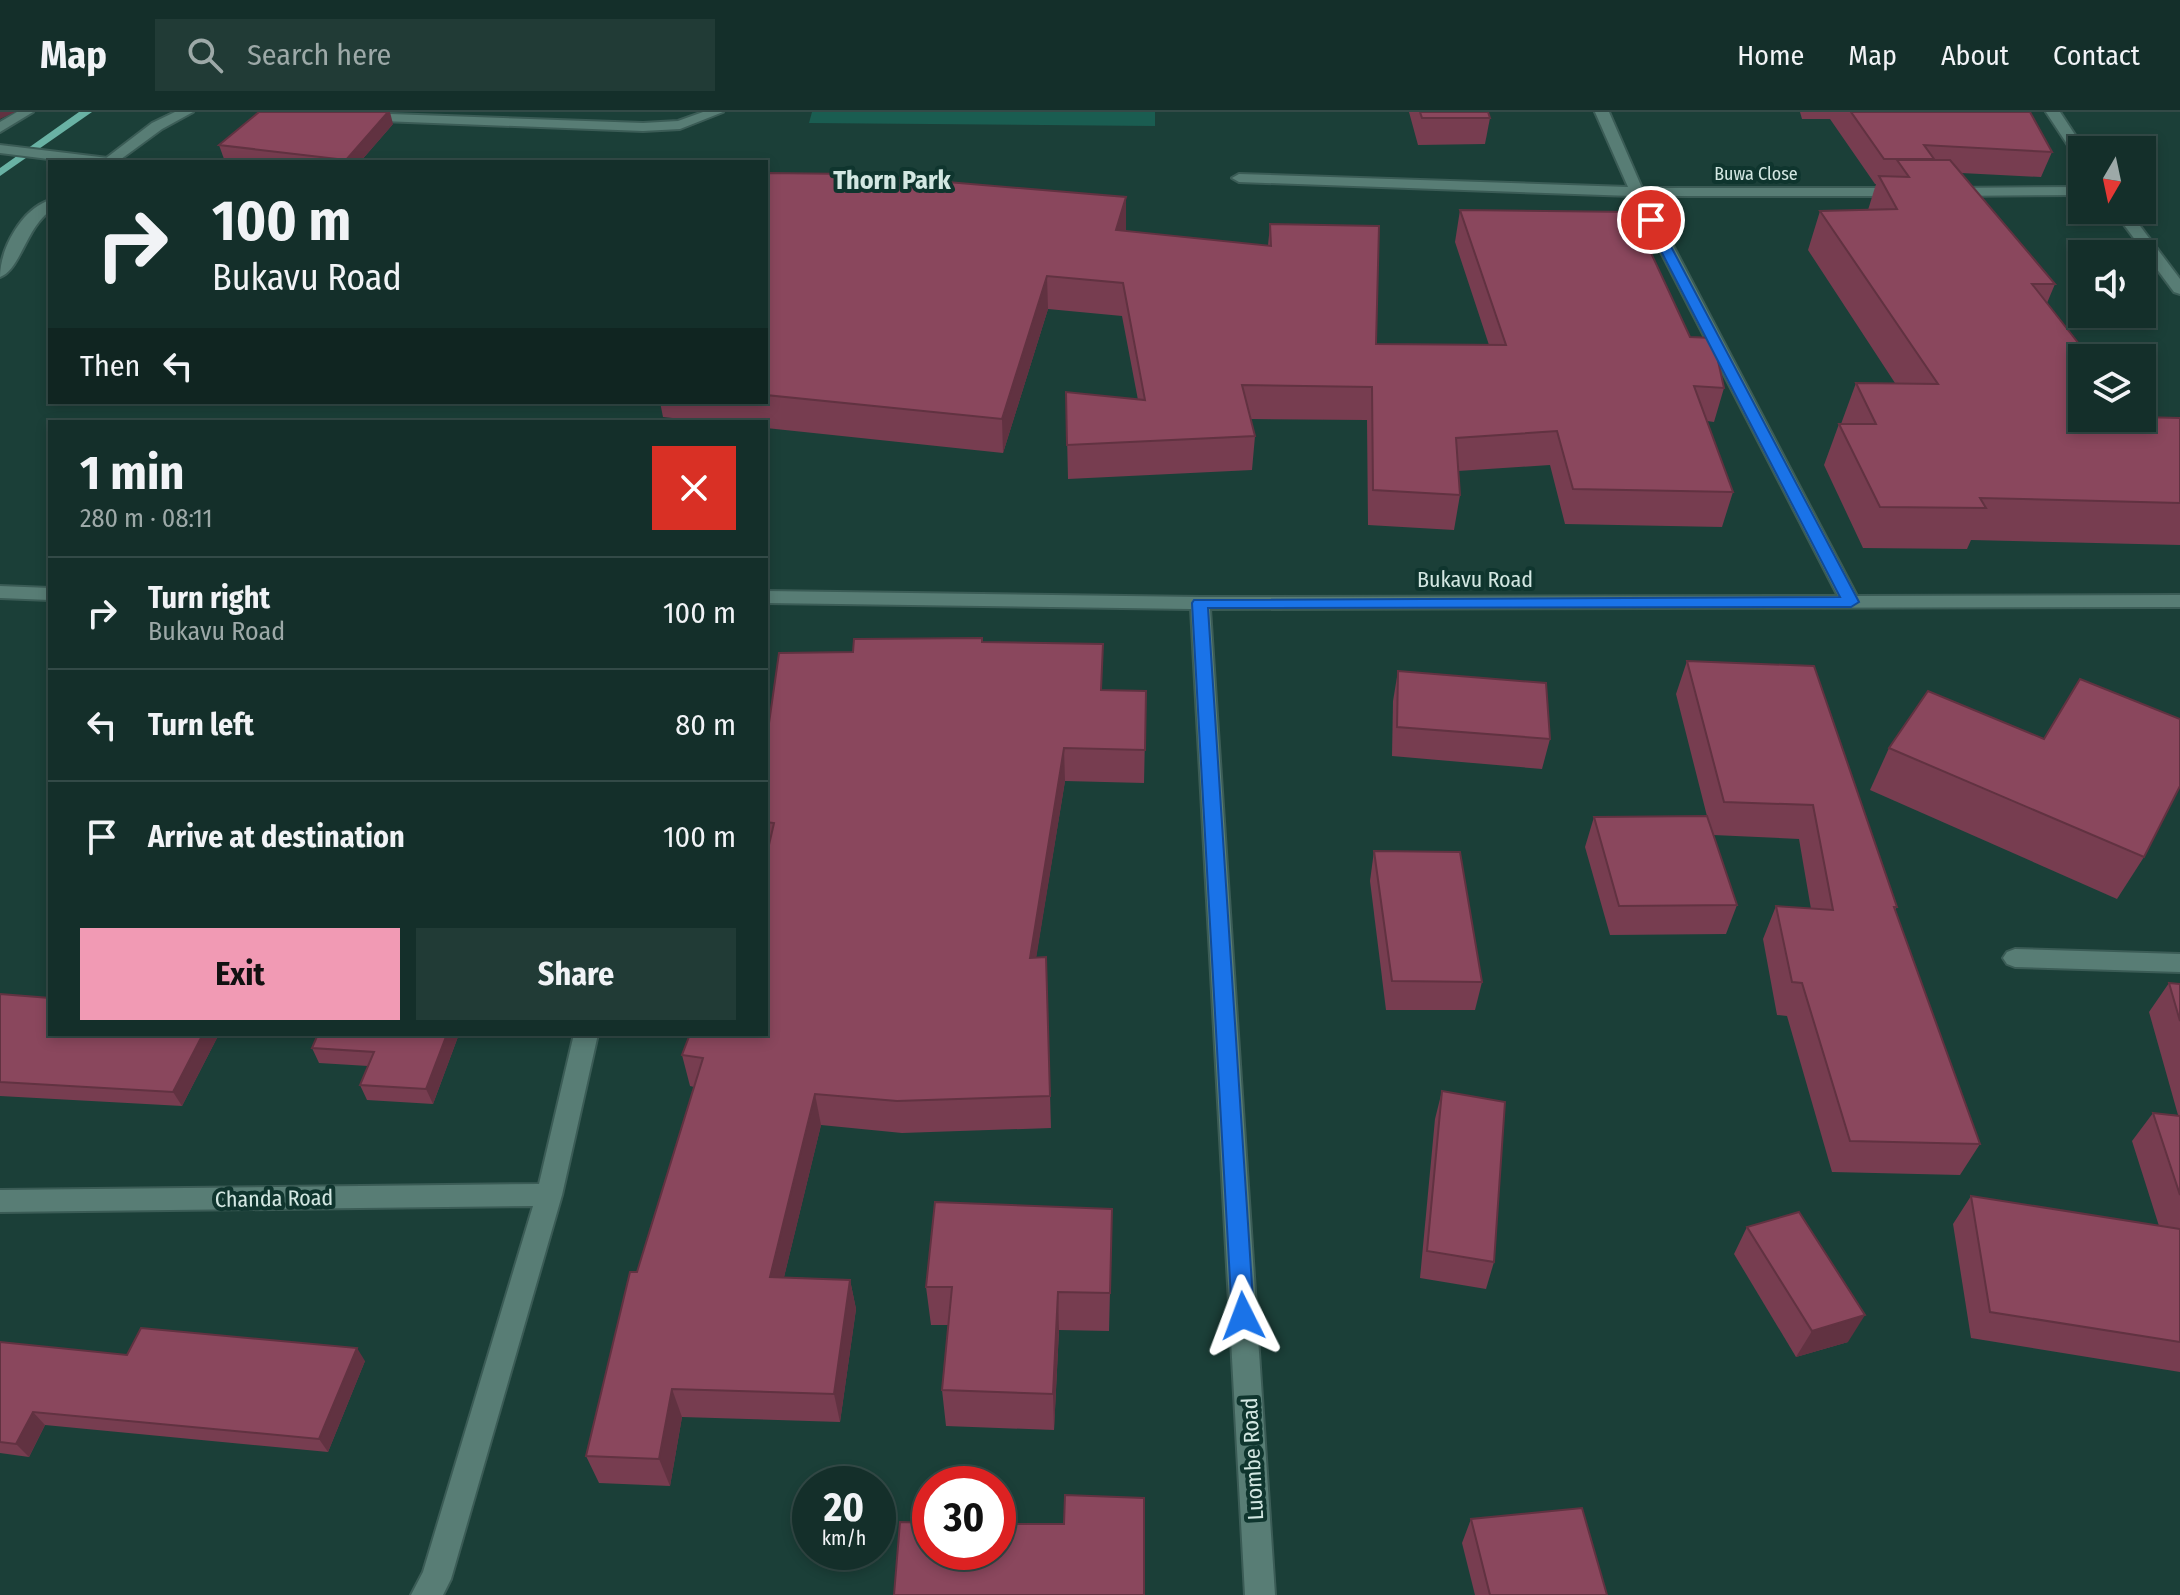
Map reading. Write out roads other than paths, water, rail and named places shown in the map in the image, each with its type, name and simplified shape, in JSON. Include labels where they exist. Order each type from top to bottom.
[{"type":"street","points":[[0,128],[26,112]]},
{"type":"street","points":[[111,160],[157,126],[186,112]]},
{"type":"street","points":[[341,112],[442,120],[662,127],[690,123],[716,112]]},
{"type":"street","points":[[442,120],[459,112]]},
{"type":"street","points":[[1602,112],[1637,192],[1851,602]]},
{"type":"street","points":[[2053,112],[2069,136]]},
{"type":"street","points":[[5,150],[91,160]]},
{"type":"street","name":"Buwa Close","points":[[1239,178],[1637,192],[2068,191]]},
{"type":"street","points":[[0,272],[30,218],[48,205]]},
{"type":"street","points":[[2131,224],[2180,289]]},
{"type":"street","points":[[0,592],[48,594]]},
{"type":"street","name":"Bukavu Road","points":[[768,598],[1200,603],[2180,601]]},
{"type":"street","name":"Luombe Road","points":[[1200,603],[1260,1595]]},
{"type":"street","points":[[2015,958],[2180,963]]},
{"type":"street","points":[[426,1595],[436,1579],[549,1195],[586,1036]]},
{"type":"street","name":"Chanda Road","points":[[0,1201],[549,1195]]},
{"type":"waterway","points":[[0,173],[86,112]]},
{"type":"district","name":"Thorn Park","points":[[892,180]]}]
